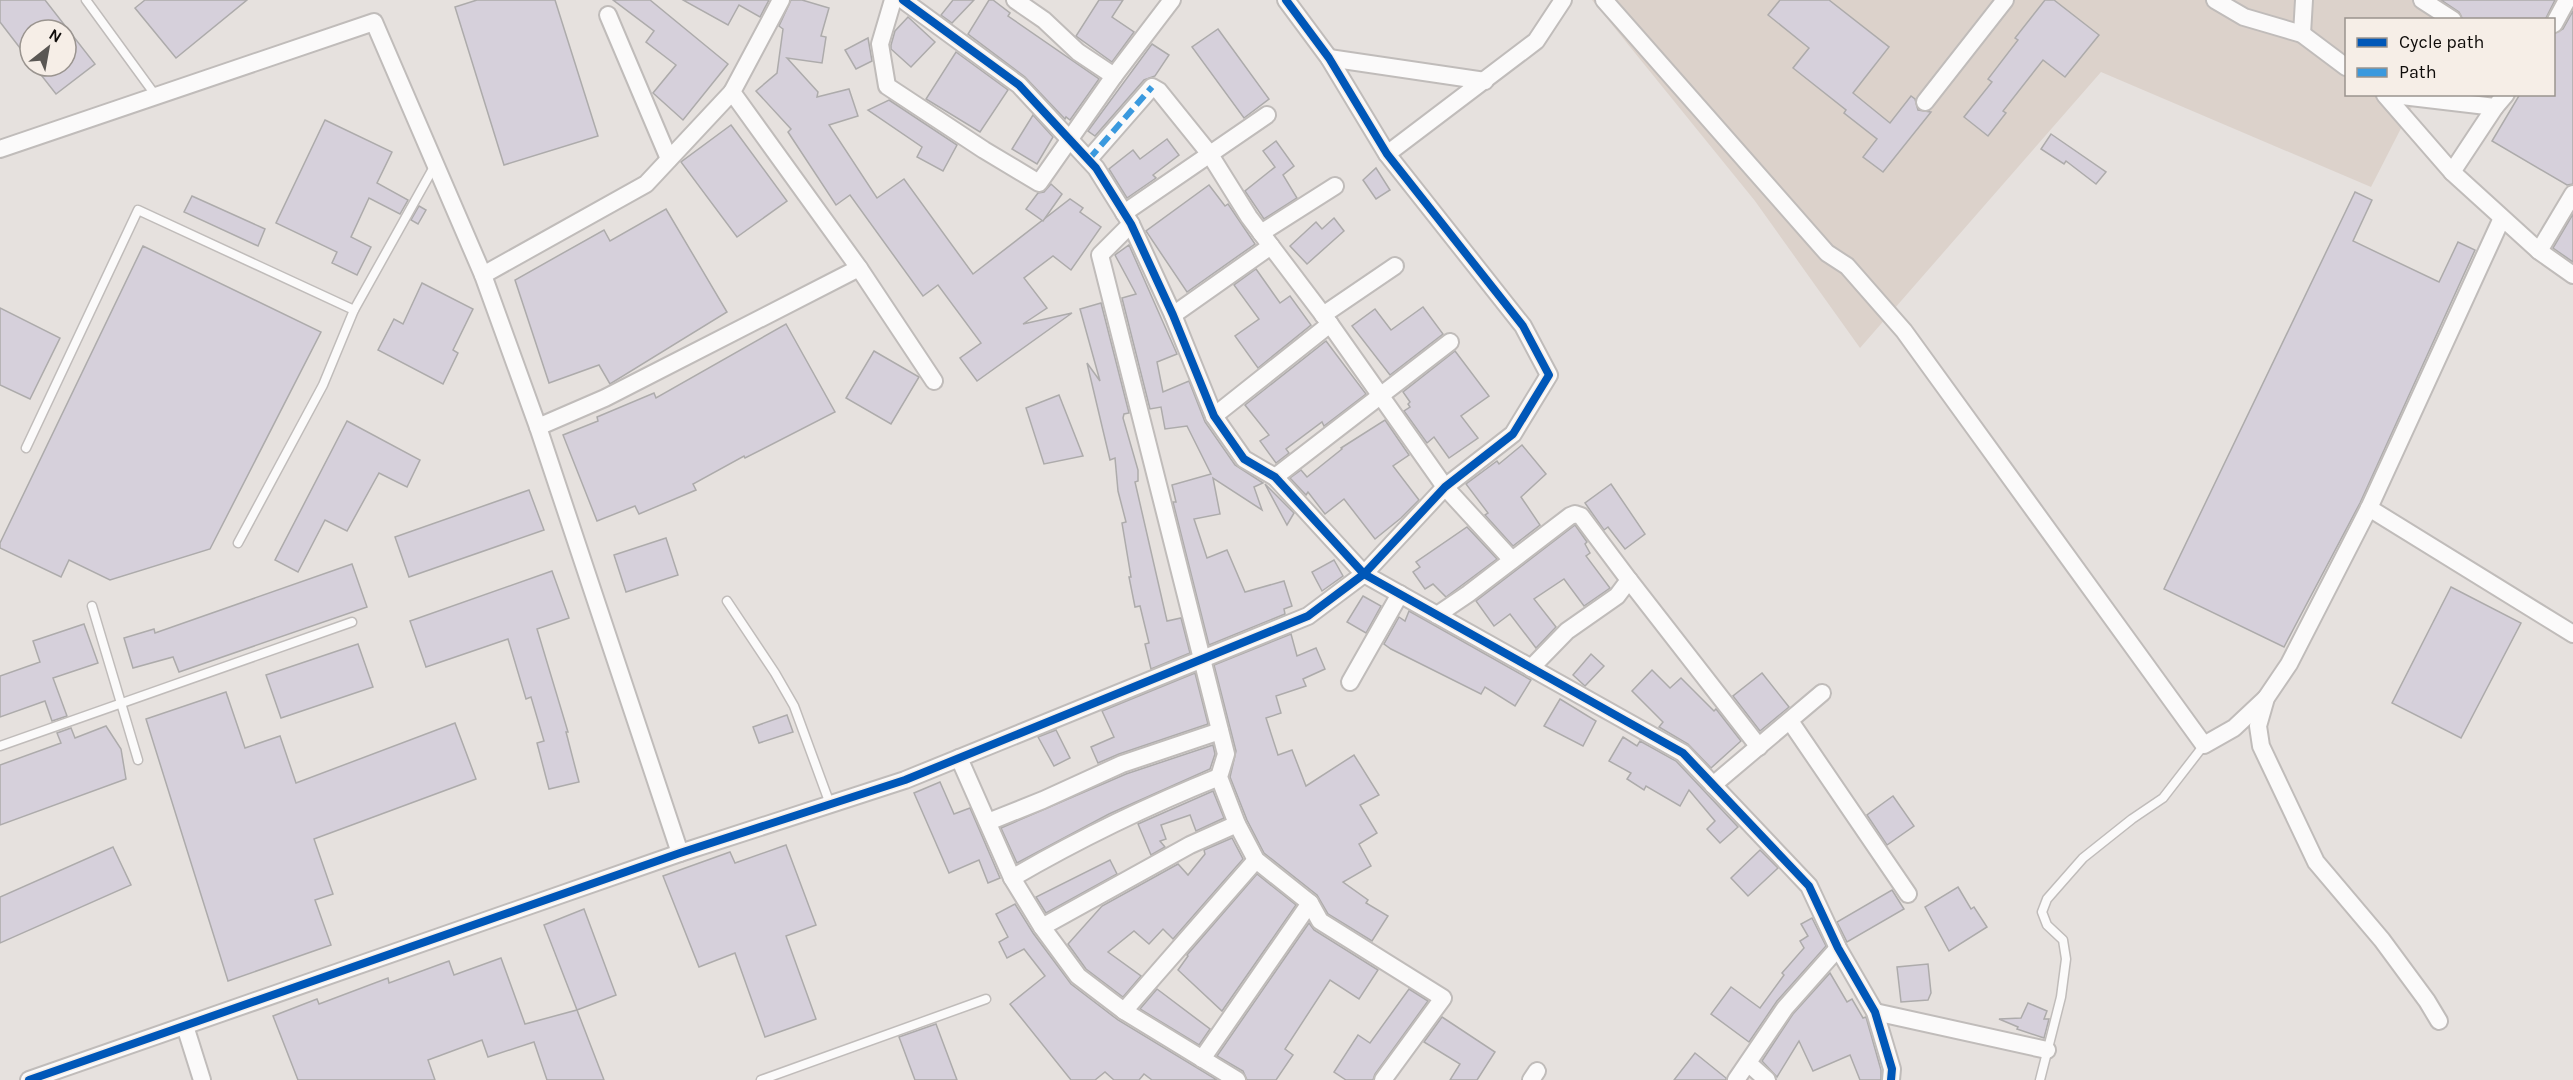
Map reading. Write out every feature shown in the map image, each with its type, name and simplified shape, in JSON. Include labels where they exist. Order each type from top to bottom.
[{"type":"street","points":[[483,275],[646,184],[732,92],[781,0]]},
{"type":"street","points":[[893,0],[880,44],[887,86],[1039,183],[1114,76],[1172,0]]},
{"type":"street","points":[[903,0],[1019,85],[1089,159],[1127,218],[1173,315],[1214,416],[1244,459],[1275,477],[1364,574],[1683,753],[1809,886],[1838,948],[1875,1012],[1892,1069],[1891,1080]]},
{"type":"street","points":[[1016,0],[1044,20],[1078,52],[1114,76]]},
{"type":"street","points":[[29,1080],[680,853],[905,780],[1308,616],[1364,574],[1445,487],[1513,434],[1549,375],[1523,326],[1387,154],[1329,58],[1286,0]]},
{"type":"street","points":[[1387,154],[1536,41],[1563,0]]},
{"type":"street","points":[[1604,0],[1827,253],[1847,266],[1904,331],[2205,746],[2234,728],[2266,698],[2289,664],[2369,508],[2502,218]]},
{"type":"street","points":[[1925,102],[2005,0]]},
{"type":"street","points":[[2215,0],[2244,17],[2302,34],[2345,66]]},
{"type":"street","points":[[2302,34],[2304,0]]},
{"type":"street","points":[[2422,0],[2450,18]]},
{"type":"street","points":[[2555,21],[2567,0]]},
{"type":"street","points":[[608,15],[669,159]]},
{"type":"street","points":[[0,149],[374,22],[483,275],[538,427],[680,853]]},
{"type":"street","points":[[1329,58],[1485,81]]},
{"type":"street","points":[[1089,159],[1152,87],[1166,99],[1209,153],[1266,240],[1326,319],[1445,487],[1512,560]]},
{"type":"street","points":[[732,92],[859,268],[934,381]]},
{"type":"street","points":[[2386,96],[2452,172],[2539,251],[2573,275]]},
{"type":"street","points":[[2404,96],[2500,101]]},
{"type":"street","points":[[2452,172],[2500,101]]},
{"type":"street","points":[[1267,116],[1209,153],[1127,218],[1100,255],[1226,754],[1219,777],[1237,824],[1256,860],[1310,903],[1320,921],[1443,998],[1383,1080]]},
{"type":"street","points":[[1173,315],[1335,186]]},
{"type":"street","points":[[2539,251],[2573,194]]},
{"type":"street","points":[[1214,416],[1326,319],[1395,266]]},
{"type":"street","points":[[538,427],[605,398],[859,268]]},
{"type":"street","points":[[1275,477],[1450,342]]},
{"type":"street","points":[[2369,508],[2573,634]]},
{"type":"street","points":[[1437,615],[1575,514],[1581,516],[1759,747]]},
{"type":"street","points":[[1531,668],[1567,632],[1617,596],[1629,580]]},
{"type":"street","points":[[1350,682],[1400,594]]},
{"type":"street","points":[[1713,785],[1822,693]]},
{"type":"street","points":[[2266,698],[2258,726],[2261,746],[2316,862],[2382,940],[2439,1020]]},
{"type":"street","points":[[1790,721],[1908,894]]},
{"type":"street","points":[[988,822],[1122,764],[1220,731]]},
{"type":"street","points":[[958,758],[1012,878],[1042,927],[1078,976],[1124,1011],[1237,1080]]},
{"type":"street","points":[[1012,878],[1080,839],[1155,803],[1219,777]]},
{"type":"street","points":[[1042,927],[1190,845],[1237,824]]},
{"type":"street","points":[[1124,1011],[1256,860]]},
{"type":"street","points":[[1202,1059],[1310,903]]},
{"type":"street","points":[[1736,1080],[1785,1008],[1838,948]]},
{"type":"street","points":[[1875,1012],[2047,1050]]},
{"type":"street","points":[[185,1026],[202,1080]]},
{"type":"street","points":[[1748,1063],[1767,1080]]},
{"type":"lane","points":[[86,0],[156,96]]},
{"type":"lane","points":[[238,543],[322,385],[354,310],[435,165]]},
{"type":"lane","points":[[26,448],[138,210],[354,310]]},
{"type":"lane","points":[[727,601],[794,706],[830,804]]},
{"type":"lane","points":[[92,606],[138,760]]},
{"type":"lane","points":[[0,746],[352,622]]},
{"type":"lane","points":[[2040,1080],[2061,996],[2066,959],[2063,940],[2047,925],[2042,912],[2047,899],[2083,858],[2163,798],[2205,746]]},
{"type":"lane","points":[[761,1080],[986,999]]},
{"type":"shaded area","points":[[1592,0],[2466,0],[2457,18],[2345,18],[2345,96],[2417,96],[2371,187],[2101,72],[1860,348],[1755,201]]},
{"type":"building","points":[[0,0],[45,0],[59,18],[18,18],[18,45],[0,22]]},
{"type":"building","points":[[145,0],[247,0],[176,58],[135,8]]},
{"type":"building","points":[[477,0],[555,0],[598,136],[504,165],[455,7]]},
{"type":"building","points":[[613,0],[650,0],[728,64],[683,120],[653,93],[676,65],[646,42],[654,31]]},
{"type":"building","points":[[683,0],[769,0],[760,17],[739,5],[728,25]]},
{"type":"building","points":[[791,0],[802,0],[829,8],[821,36],[826,37],[822,63],[787,58],[818,92],[817,97],[849,89],[858,116],[829,125],[877,198],[904,179],[973,274],[1070,199],[1083,208],[1080,212],[1101,227],[1071,270],[1053,256],[1024,278],[1047,308],[1023,324],[1072,313],[977,381],[960,358],[981,343],[938,285],[923,296],[850,195],[836,205],[788,132],[791,129],[756,91],[777,73],[783,29],[779,26]]},
{"type":"building","points":[[953,0],[974,0],[952,23],[941,15]]},
{"type":"building","points":[[989,0],[993,0],[1010,13],[1008,16],[1099,79],[1070,120],[1066,117],[1065,119],[1025,77],[968,34]]},
{"type":"building","points":[[1099,0],[1123,0],[1112,17],[1134,32],[1112,62],[1076,36]]},
{"type":"building","points":[[1780,0],[1829,0],[1889,47],[1853,93],[1890,123],[1911,96],[1915,99],[1918,110],[1931,112],[1883,172],[1863,157],[1877,139],[1844,113],[1846,110],[1793,68],[1809,48],[1768,15]]},
{"type":"building","points":[[2045,0],[2054,0],[2099,35],[2065,77],[2043,60],[2003,111],[2006,113],[1988,136],[1964,117],[1992,82],[1988,79],[2018,40],[2015,38]]},
{"type":"building","points":[[2441,0],[2555,0],[2546,18],[2462,18],[2459,12]]},
{"type":"building","points":[[2573,11],[2573,184],[2567,185],[2492,141],[2519,96],[2555,96],[2555,33],[2563,29]]},
{"type":"building","points":[[908,17],[935,42],[911,67],[891,49],[895,31]]},
{"type":"building","points":[[1218,29],[1269,99],[1244,118],[1192,47]]},
{"type":"building","points":[[868,38],[872,61],[856,69],[845,50]]},
{"type":"building","points":[[78,42],[95,64],[78,77]]},
{"type":"building","points":[[1152,44],[1169,55],[1155,76],[1144,80],[1095,136],[1088,131]]},
{"type":"building","points":[[956,52],[1008,90],[980,132],[926,99]]},
{"type":"building","points":[[43,78],[77,78],[56,94]]},
{"type":"building","points":[[889,100],[957,145],[943,171],[917,157],[922,147],[868,110]]},
{"type":"building","points":[[1033,115],[1053,137],[1037,164],[1012,149]]},
{"type":"building","points":[[325,120],[392,152],[377,183],[408,200],[400,214],[369,198],[351,237],[371,247],[357,275],[332,263],[337,252],[276,223]]},
{"type":"building","points":[[731,125],[787,201],[737,237],[681,162]]},
{"type":"building","points":[[2051,134],[2106,172],[2096,184],[2066,161],[2064,164],[2041,149]]},
{"type":"building","points":[[1167,139],[1179,155],[1153,175],[1156,178],[1127,198],[1109,169],[1133,150],[1140,159]]},
{"type":"building","points":[[1276,141],[1294,166],[1283,175],[1297,198],[1264,219],[1245,191],[1275,167],[1263,151]]},
{"type":"building","points":[[1376,168],[1390,190],[1376,199],[1363,180]]},
{"type":"building","points":[[1051,184],[1062,194],[1043,221],[1026,209],[1038,193],[1044,192]]},
{"type":"building","points":[[1209,185],[1225,206],[1228,204],[1255,244],[1187,292],[1146,231]]},
{"type":"building","points":[[2355,192],[2372,200],[2353,241],[2439,282],[2458,242],[2475,250],[2360,503],[2284,647],[2164,589]]},
{"type":"building","points":[[192,196],[265,229],[258,246],[184,212]]},
{"type":"building","points":[[419,206],[426,210],[418,224],[411,220]]},
{"type":"building","points":[[666,209],[727,312],[610,384],[599,365],[549,383],[515,280],[604,230],[610,241]]},
{"type":"building","points":[[2573,214],[2573,262],[2553,248]]},
{"type":"building","points":[[1334,218],[1344,231],[1307,264],[1290,246],[1316,222],[1322,229]]},
{"type":"building","points":[[1129,245],[1177,354],[1157,362],[1163,392],[1189,381],[1205,422],[1235,465],[1263,483],[1254,487],[1262,510],[1213,478],[1220,514],[1194,519],[1207,558],[1227,550],[1245,592],[1284,581],[1292,606],[1284,609],[1285,614],[1209,645],[1173,502],[1176,502],[1172,485],[1211,474],[1187,426],[1165,429],[1161,407],[1150,409],[1122,298],[1136,294],[1115,255]]},
{"type":"building","points":[[143,246],[321,332],[210,549],[110,580],[69,560],[61,577],[0,548],[0,543]]},
{"type":"building","points":[[1256,269],[1280,303],[1290,296],[1311,325],[1258,368],[1235,336],[1259,319],[1234,285]]},
{"type":"building","points":[[422,283],[473,309],[453,350],[458,353],[443,384],[378,350],[394,319],[403,324]]},
{"type":"building","points":[[1101,303],[1129,413],[1124,414],[1123,418],[1138,470],[1138,481],[1135,482],[1167,621],[1181,618],[1190,653],[1151,669],[1145,644],[1149,643],[1140,606],[1135,607],[1129,577],[1131,577],[1122,523],[1126,522],[1118,491],[1115,458],[1110,460],[1087,363],[1100,381],[1080,309]]},
{"type":"building","points":[[1423,307],[1443,334],[1390,375],[1352,326],[1375,309],[1391,330]]},
{"type":"building","points":[[0,308],[60,338],[30,399],[0,385]]},
{"type":"building","points":[[786,324],[835,412],[745,458],[744,456],[693,484],[696,490],[639,514],[635,506],[597,521],[563,435],[598,421],[597,417],[654,393],[656,398]]},
{"type":"building","points":[[1326,341],[1366,394],[1324,426],[1322,422],[1286,449],[1289,453],[1276,463],[1260,441],[1269,435],[1245,405]]},
{"type":"building","points":[[874,351],[919,377],[891,424],[846,398]]},
{"type":"building","points":[[1455,351],[1489,396],[1461,416],[1478,438],[1449,458],[1434,437],[1427,443],[1404,411],[1410,407],[1408,404],[1410,402],[1403,392]]},
{"type":"building","points":[[1059,395],[1083,456],[1044,464],[1026,408]]},
{"type":"building","points":[[1385,420],[1409,455],[1393,466],[1419,500],[1375,539],[1344,499],[1325,514],[1308,492],[1306,495],[1290,478],[1301,470],[1307,477],[1341,448]]},
{"type":"building","points":[[347,421],[420,460],[407,487],[379,473],[347,531],[325,520],[298,572],[275,560]]},
{"type":"building","points":[[1522,445],[1546,474],[1521,497],[1540,525],[1513,546],[1485,515],[1488,513],[1466,484],[1497,461],[1499,464]]},
{"type":"building","points":[[1265,484],[1294,513],[1287,525]]},
{"type":"building","points":[[1611,484],[1645,534],[1625,549],[1608,527],[1604,530],[1585,503]]},
{"type":"building","points":[[529,490],[544,530],[409,577],[395,537]]},
{"type":"building","points":[[1575,525],[1587,542],[1585,544],[1590,553],[1586,556],[1610,588],[1584,606],[1564,579],[1534,599],[1556,627],[1536,648],[1510,614],[1494,626],[1476,601]]},
{"type":"building","points":[[1467,527],[1497,559],[1446,597],[1433,584],[1425,589],[1413,572],[1420,567],[1416,562]]},
{"type":"building","points":[[666,538],[678,575],[626,592],[614,555]]},
{"type":"building","points":[[1334,560],[1343,576],[1322,591],[1312,572]]},
{"type":"building","points":[[352,564],[367,607],[179,672],[173,657],[133,668],[124,638],[154,629],[155,633]]},
{"type":"building","points":[[552,571],[569,618],[537,629],[568,732],[566,732],[579,782],[549,789],[537,743],[544,741],[531,697],[526,699],[508,639],[426,667],[410,621]]},
{"type":"building","points":[[2451,587],[2521,623],[2461,738],[2392,703]]},
{"type":"building","points":[[1363,596],[1381,606],[1366,633],[1347,622]]},
{"type":"building","points":[[1409,611],[1531,680],[1515,706],[1485,687],[1481,694],[1384,644],[1399,617],[1405,621]]},
{"type":"building","points":[[84,624],[98,663],[53,678],[67,716],[52,721],[45,701],[0,717],[0,676],[40,662],[33,641]]},
{"type":"building","points":[[1291,634],[1297,656],[1316,648],[1325,669],[1303,679],[1306,686],[1276,696],[1281,713],[1266,718],[1278,755],[1292,750],[1306,786],[1354,755],[1379,795],[1360,805],[1377,833],[1359,844],[1371,866],[1343,882],[1368,900],[1366,903],[1388,916],[1372,941],[1328,914],[1317,895],[1264,853],[1247,820],[1230,777],[1236,751],[1214,665]]},
{"type":"building","points":[[358,644],[373,687],[281,718],[266,675]]},
{"type":"building","points":[[1591,654],[1604,666],[1585,686],[1573,675]]},
{"type":"building","points":[[1652,670],[1670,688],[1681,678],[1714,711],[1716,709],[1741,741],[1711,768],[1688,744],[1659,727],[1663,722],[1632,691]]},
{"type":"building","points":[[1195,673],[1208,724],[1098,763],[1091,747],[1114,737],[1102,711]]},
{"type":"building","points":[[1762,673],[1789,707],[1760,731],[1733,696]]},
{"type":"building","points":[[226,692],[245,748],[280,736],[296,783],[455,723],[476,779],[314,839],[333,894],[315,900],[331,945],[228,981],[146,719]]},
{"type":"building","points":[[1560,699],[1596,721],[1583,746],[1544,726]]},
{"type":"building","points":[[787,715],[793,732],[759,743],[753,727]]},
{"type":"building","points":[[106,726],[121,749],[126,779],[0,825],[0,765],[61,743],[57,733],[71,728],[75,738]]},
{"type":"building","points":[[1056,730],[1070,758],[1054,766],[1038,737]]},
{"type":"building","points":[[1623,737],[1637,746],[1640,741],[1676,761],[1738,827],[1720,843],[1707,829],[1715,821],[1689,790],[1680,806],[1646,786],[1644,790],[1627,779],[1631,773],[1609,761]]},
{"type":"building","points":[[1213,745],[1215,754],[1210,769],[1109,814],[1017,863],[1001,828],[1126,774]]},
{"type":"building","points":[[940,782],[954,814],[970,808],[1000,878],[988,883],[979,860],[949,873],[914,793]]},
{"type":"building","points":[[1213,791],[1224,818],[1196,831],[1190,815],[1161,825],[1166,839],[1160,841],[1165,847],[1151,855],[1138,824]]},
{"type":"building","points":[[1893,796],[1914,826],[1887,845],[1867,815]]},
{"type":"building","points":[[1232,838],[1243,859],[1173,939],[1163,929],[1149,944],[1134,931],[1108,952],[1141,976],[1123,997],[1086,969],[1068,944],[1102,906],[1178,864],[1188,875],[1205,854],[1204,850]]},
{"type":"building","points":[[786,845],[816,925],[786,936],[816,1019],[765,1037],[735,953],[699,967],[663,876],[730,852],[735,863]]},
{"type":"building","points":[[113,847],[131,885],[0,943],[0,897]]},
{"type":"building","points":[[1760,850],[1778,868],[1748,896],[1731,878]]},
{"type":"building","points":[[1110,860],[1117,874],[1046,913],[1036,897]]},
{"type":"building","points":[[1257,874],[1296,905],[1222,1011],[1178,970],[1187,955]]},
{"type":"building","points":[[1958,887],[1971,909],[1974,907],[1987,927],[1949,951],[1925,907]]},
{"type":"building","points":[[1892,890],[1904,909],[1847,942],[1837,922]]},
{"type":"building","points":[[1015,904],[1033,933],[1071,984],[1118,1020],[1217,1080],[1152,1080],[1144,1074],[1139,1080],[1114,1080],[1105,1072],[1095,1080],[1071,1080],[1010,1004],[1045,976],[1024,949],[1007,958],[999,942],[1008,937],[996,914]]},
{"type":"building","points":[[584,909],[616,995],[577,1010],[544,925]]},
{"type":"building","points":[[1812,918],[1826,946],[1777,1001],[1749,1042],[1711,1014],[1731,987],[1760,1008],[1784,975],[1782,973],[1804,948],[1800,941],[1808,936],[1801,924]]},
{"type":"building","points":[[1309,923],[1314,930],[1378,970],[1359,999],[1330,980],[1285,1049],[1293,1055],[1276,1080],[1247,1080],[1243,1071],[1217,1056]]},
{"type":"building","points":[[501,958],[525,1024],[577,1010],[604,1080],[547,1080],[534,1042],[488,1057],[482,1040],[428,1060],[435,1080],[298,1080],[273,1016],[317,999],[319,1004],[388,978],[389,983],[449,961],[454,975]]},
{"type":"building","points":[[1928,964],[1931,993],[1928,1000],[1901,1002],[1897,967]]},
{"type":"building","points":[[1830,973],[1847,1002],[1852,999],[1863,1018],[1866,1017],[1881,1070],[1881,1080],[1860,1080],[1850,1055],[1813,1071],[1799,1041],[1777,1077],[1762,1061],[1793,1014]]},
{"type":"building","points":[[1157,989],[1210,1029],[1199,1045],[1140,1009]]},
{"type":"building","points":[[1409,989],[1428,1001],[1373,1080],[1346,1080],[1334,1072],[1358,1035],[1370,1043]]},
{"type":"building","points":[[2028,1003],[2047,1011],[2044,1019],[2049,1019],[2044,1038],[2017,1029],[2018,1027],[1999,1019],[2021,1018]]},
{"type":"building","points":[[1442,1017],[1495,1052],[1477,1080],[1450,1080],[1460,1064],[1424,1042]]},
{"type":"building","points":[[936,1024],[957,1080],[915,1080],[899,1037]]},
{"type":"building","points":[[1695,1053],[1726,1078],[1726,1080],[1674,1080]]},
{"type":"marked path","points":[[1089,159],[1152,87]]},
{"type":"cycle path","points":[[903,0],[1019,85],[1096,168],[1131,224],[1173,315],[1214,416],[1244,459],[1275,477],[1364,574],[1683,753],[1809,886],[1838,948],[1875,1012],[1892,1069],[1891,1080]]},
{"type":"cycle path","points":[[29,1080],[680,853],[905,780],[1308,616],[1364,574],[1445,487],[1513,434],[1549,375],[1523,326],[1387,154],[1329,58],[1286,0]]}]
